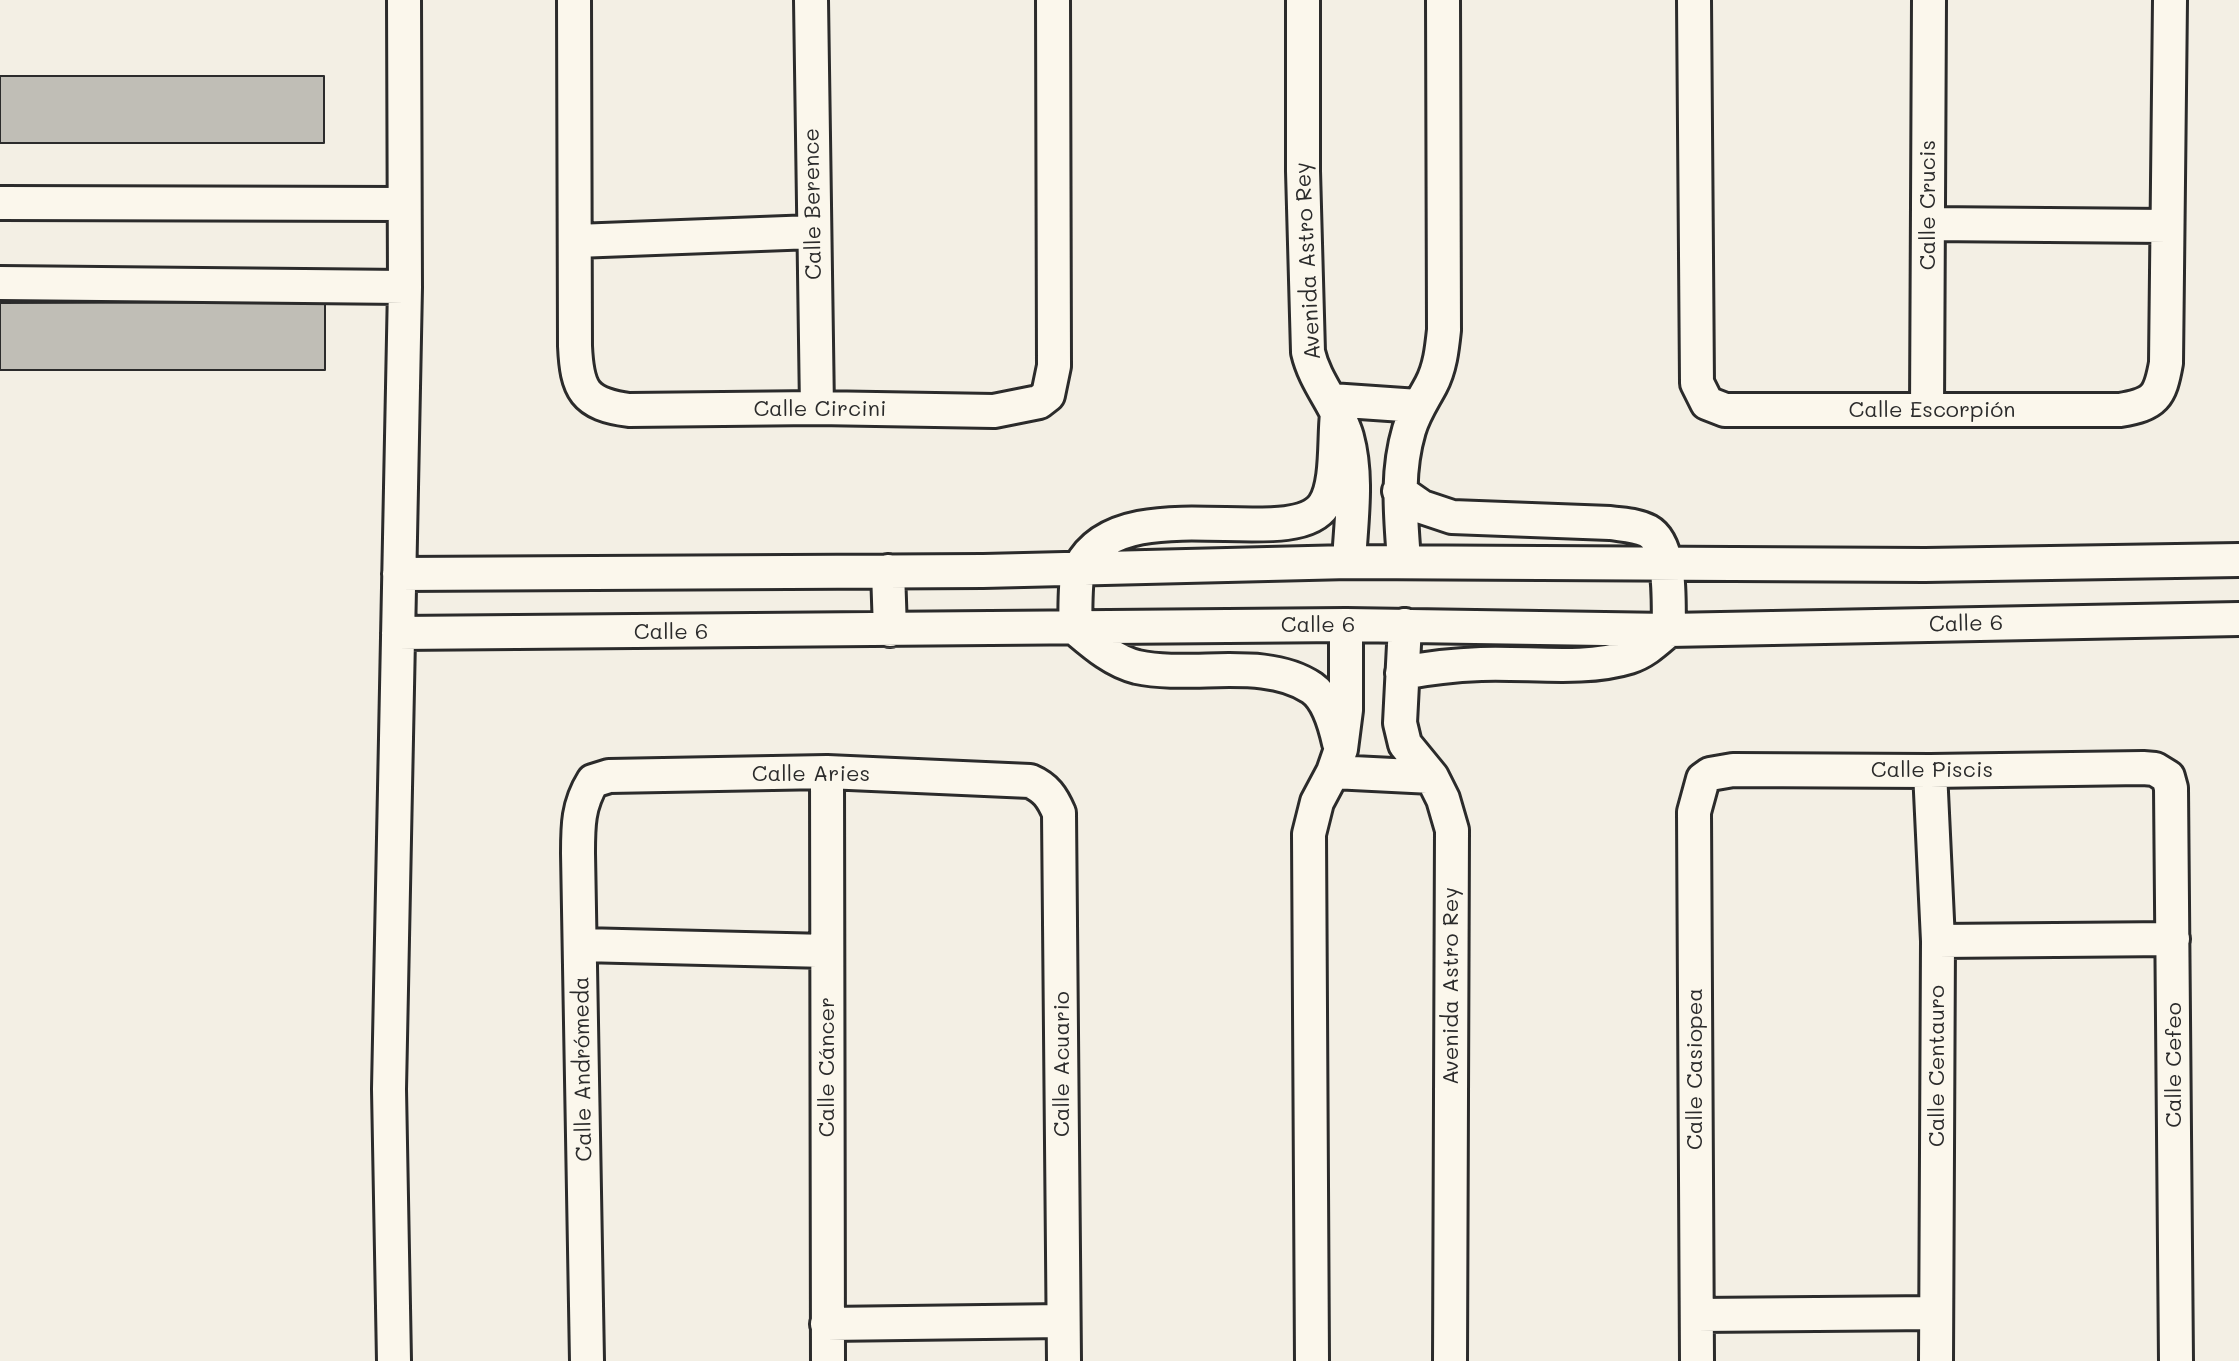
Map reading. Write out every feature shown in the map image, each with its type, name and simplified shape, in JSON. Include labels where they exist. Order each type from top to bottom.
[{"type":"street","points":[[394,1361],[389,1089],[405,287],[404,0]]},
{"type":"street","points":[[574,0],[576,241],[813,232]]},
{"type":"street","name":"Calle Berence","points":[[811,0],[817,408]]},
{"type":"street","name":"Calle Circini","points":[[576,241],[576,374],[581,387],[591,399],[609,407],[629,410],[817,408],[994,411],[1039,402],[1048,395],[1054,366],[1053,0]]},
{"type":"street","name":"Avenida Astro Rey","points":[[1303,0],[1303,186],[1308,352],[1318,381],[1334,407],[1346,436],[1352,464],[1349,562]]},
{"type":"street","points":[[1404,561],[1399,491],[1402,462],[1409,428],[1418,406],[1433,383],[1440,361],[1444,330],[1443,0]]},
{"type":"street","name":"Calle Escorpión","points":[[1694,0],[1695,354],[1697,383],[1707,403],[1715,407],[1738,410],[2120,410],[2139,407],[2155,398],[2166,363],[2167,226]]},
{"type":"street","name":"Calle Crucis","points":[[1927,410],[1929,0]]},
{"type":"street","points":[[1928,224],[2167,226],[2170,0]]},
{"type":"street","points":[[0,203],[404,204]]},
{"type":"street","points":[[0,283],[405,287]]},
{"type":"street","points":[[1337,760],[1327,707],[1315,689],[1293,679],[1254,671],[1196,672],[1134,666],[1100,649],[1075,628],[1078,569],[1103,540],[1131,528],[1280,522],[1301,519],[1318,512],[1332,486],[1334,407],[1418,406]]},
{"type":"street","points":[[1399,491],[1422,507],[1452,517],[1633,526],[1649,532],[1660,541],[1666,563],[1669,630],[1648,648],[1629,657],[1608,661],[1558,665],[1482,664],[1433,667],[1402,673]]},
{"type":"street","points":[[399,574],[1078,569],[1404,561],[1925,565],[2239,560]]},
{"type":"street","points":[[888,571],[890,630]]},
{"type":"street","name":"Calle 6","points":[[398,633],[1346,625],[1669,630],[2239,619]]},
{"type":"street","points":[[1312,1361],[1309,834],[1317,802],[1337,760],[1346,710],[1346,625]]},
{"type":"street","name":"Avenida Astro Rey","points":[[1405,625],[1400,723],[1405,744],[1432,777],[1443,799],[1452,830],[1450,1361]]},
{"type":"street","points":[[1337,760],[1432,777]]},
{"type":"street","name":"Calle Piscis","points":[[1703,779],[1710,774],[1733,770],[2143,768],[2162,772]]},
{"type":"street","name":"Calle Centauro","points":[[1930,771],[1938,941],[1936,1361]]},
{"type":"street","name":"Calle Aries","points":[[593,781],[628,774],[827,772],[1030,781]]},
{"type":"street","name":"Calle Cáncer","points":[[827,772],[828,1361]]},
{"type":"street","name":"Calle Cefeo","points":[[2162,772],[2168,777],[2172,797],[2176,1361]]},
{"type":"street","name":"Calle Casiopea","points":[[1697,1361],[1694,812],[1703,779]]},
{"type":"street","name":"Calle Andrómeda","points":[[587,1361],[579,812],[584,795],[593,781]]},
{"type":"street","name":"Calle Acuario","points":[[1030,781],[1051,796],[1059,813],[1064,1361]]},
{"type":"street","points":[[1938,941],[2173,939]]},
{"type":"street","points":[[581,945],[827,951]]},
{"type":"street","points":[[1697,1315],[1936,1313]]},
{"type":"street","points":[[827,1324],[1063,1321]]},
{"type":"building","points":[[0,76],[324,76],[324,143],[0,143]]},
{"type":"building","points":[[325,302],[325,370],[0,370],[0,303]]}]
